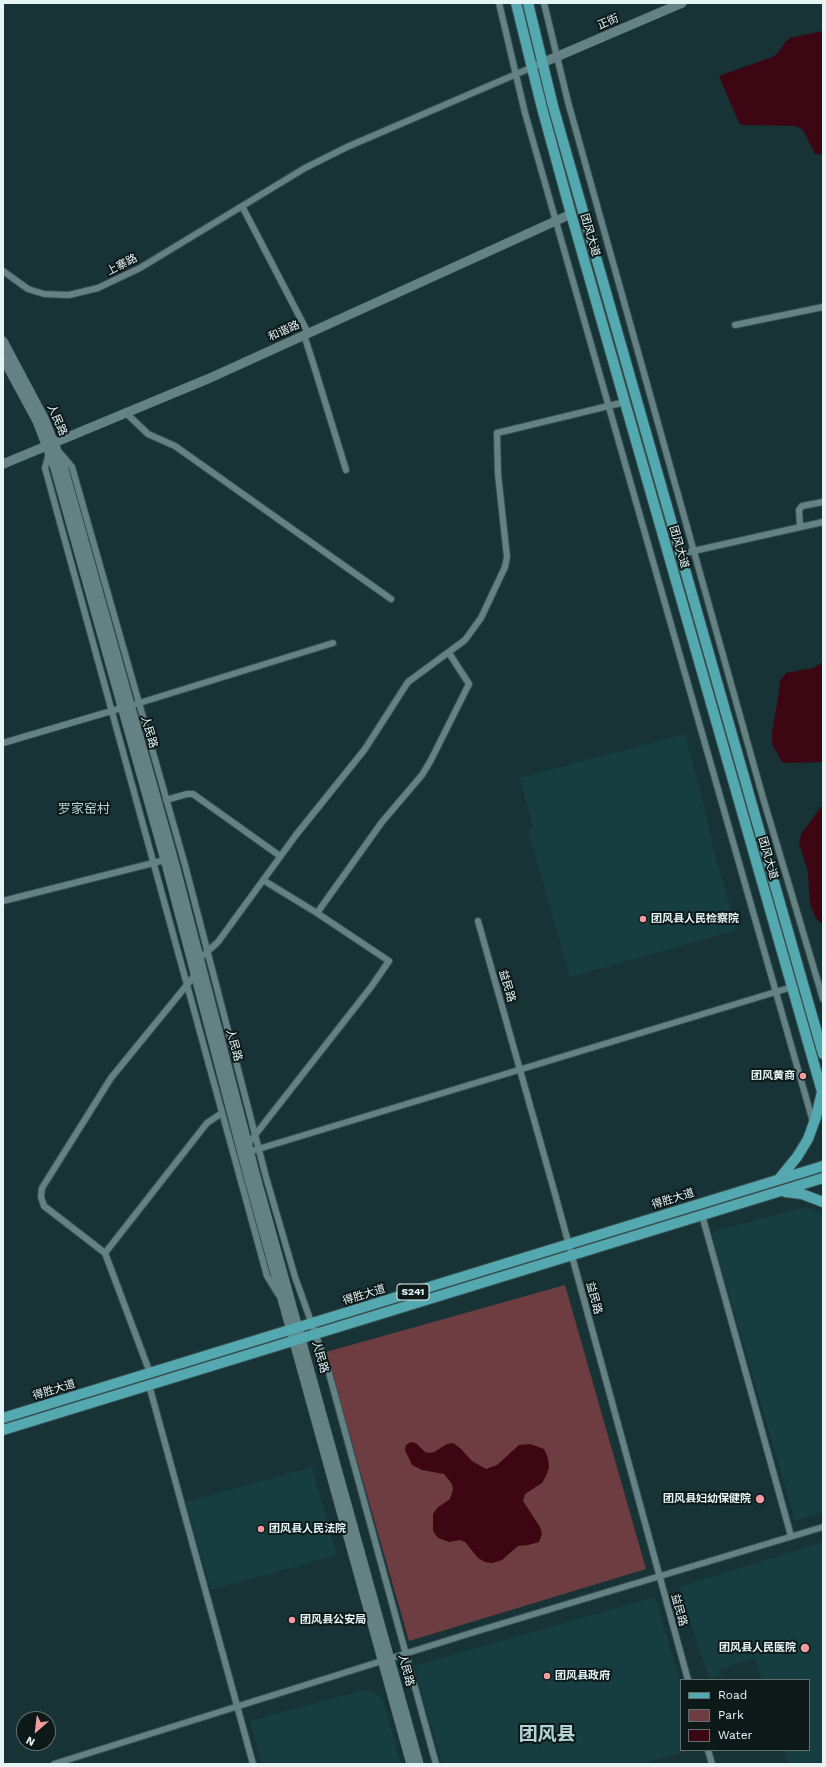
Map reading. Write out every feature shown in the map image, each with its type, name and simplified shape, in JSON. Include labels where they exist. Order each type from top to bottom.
[{"type":"main road","name":"团风大道","points":[[516,3],[571,214],[822,1094]]},
{"type":"main road","name":"团风大道","points":[[528,3],[563,143],[823,1054]]},
{"type":"main road","points":[[779,1179],[800,1153],[814,1124],[822,1094]]},
{"type":"main road","name":"得胜大道","points":[[3,1418],[823,1166]]},
{"type":"main road","name":"得胜大道","points":[[3,1430],[823,1178]]},
{"type":"main road","points":[[779,1192],[802,1194],[823,1202]]},
{"type":"street","points":[[499,3],[516,75],[556,222],[814,1124]]},
{"type":"street","points":[[544,3],[568,102],[763,798],[823,999]]},
{"type":"street","name":"正街","points":[[542,63],[682,3]]},
{"type":"street","name":"上寨路","points":[[3,271],[24,287],[44,294],[70,295],[89,292],[140,268],[287,178],[324,158],[542,63]]},
{"type":"street","points":[[242,206],[306,334],[314,366],[346,470]]},
{"type":"street","name":"和谐路","points":[[3,464],[52,448],[125,412],[210,378],[571,214]]},
{"type":"street","points":[[735,325],[823,307]]},
{"type":"street","name":"人民路","points":[[3,341],[44,418],[52,448]]},
{"type":"street","name":"人民路","points":[[3,358],[62,466],[130,706],[199,959],[295,1328],[386,1660],[411,1764]]},
{"type":"street","points":[[199,959],[218,942],[280,856],[365,749],[408,682],[465,640],[481,618],[507,557],[498,474],[497,433],[625,402]]},
{"type":"street","points":[[125,412],[148,434],[175,446],[390,599]]},
{"type":"street","points":[[52,448],[45,468],[267,1276],[283,1302]]},
{"type":"street","points":[[800,526],[799,510],[802,506],[823,502]]},
{"type":"street","points":[[680,554],[823,522]]},
{"type":"street","points":[[3,743],[333,644]]},
{"type":"street","points":[[317,913],[382,822],[422,775],[435,753],[469,684],[449,653]]},
{"type":"street","points":[[130,706],[166,800],[255,1135],[295,1277],[327,1366],[436,1764]]},
{"type":"street","name":"人民路","points":[[130,706],[165,860],[249,1179],[283,1302],[295,1328]]},
{"type":"street","points":[[166,800],[187,794],[193,794],[280,856]]},
{"type":"street","points":[[3,901],[165,860]]},
{"type":"street","points":[[263,880],[317,913],[389,961],[255,1135],[249,1148],[259,1148],[792,987]]},
{"type":"street","name":"益民路","points":[[478,921],[569,1244],[688,1679]]},
{"type":"street","points":[[150,1373],[105,1253],[44,1206],[40,1197],[41,1191],[111,1078],[195,975]]},
{"type":"street","points":[[105,1253],[207,1123],[222,1113]]},
{"type":"street","points":[[702,1215],[791,1536]]},
{"type":"street","points":[[149,1385],[253,1764]]},
{"type":"street","points":[[54,1764],[386,1660],[823,1527]]},
{"type":"street","name":"人民路","points":[[386,1660],[419,1764]]},
{"type":"street","points":[[708,1751],[712,1764]]},
{"type":"shaded area","points":[[685,734],[701,793],[717,862],[737,930],[570,977],[528,830],[533,828],[520,778]]},
{"type":"shaded area","points":[[806,1207],[823,1215],[823,1512],[795,1521],[711,1232]]},
{"type":"shaded area","name":"团风县人民法院","points":[[312,1467],[337,1555],[211,1590],[186,1502]]},
{"type":"shaded area","points":[[823,1542],[823,1764],[788,1764],[784,1751],[810,1751],[810,1679],[762,1679],[755,1658],[720,1669],[722,1675],[709,1679],[679,1587]]},
{"type":"shaded area","name":"团风县政府","points":[[655,1597],[680,1682],[680,1751],[688,1751],[642,1764],[442,1764],[414,1666]]},
{"type":"shaded area","points":[[364,1690],[375,1693],[383,1700],[401,1764],[262,1764],[250,1721]]},
{"type":"green space","points":[[565,1285],[646,1569],[409,1641],[326,1352]]},
{"type":"water","points":[[823,31],[823,155],[815,154],[803,130],[796,126],[743,125],[739,123],[719,76],[772,57],[777,54],[786,41],[790,38]]},
{"type":"water","points":[[823,662],[823,762],[782,762],[772,744],[772,733],[780,681],[786,673],[813,668]]},
{"type":"water","points":[[823,804],[823,925],[816,918],[810,904],[808,872],[799,843],[801,834]]},
{"type":"water","points":[[411,1442],[416,1443],[425,1452],[429,1453],[434,1452],[447,1444],[453,1443],[472,1461],[486,1469],[497,1465],[519,1445],[530,1444],[544,1449],[548,1458],[549,1467],[547,1474],[542,1483],[525,1494],[523,1501],[540,1527],[542,1534],[539,1542],[518,1546],[502,1560],[492,1563],[485,1562],[478,1558],[465,1542],[460,1540],[449,1542],[438,1538],[433,1531],[433,1514],[437,1508],[450,1499],[453,1490],[452,1484],[444,1474],[422,1470],[412,1465],[405,1450],[406,1445]]},
{"type":"place","name":"团风县人民检察院","points":[[643,919]]},
{"type":"place","name":"团风黄商","points":[[803,1076]]},
{"type":"place","name":"团风县妇幼保健院","points":[[760,1499]]},
{"type":"place","name":"团风县人民法院","points":[[261,1529]]},
{"type":"place","name":"团风县公安局","points":[[292,1620]]},
{"type":"place","name":"团风县人民医院","points":[[805,1648]]},
{"type":"place","name":"团风县政府","points":[[547,1676]]},
{"type":"district","name":"罗家窑村","points":[[84,809]]},
{"type":"district","name":"团风县","points":[[547,1734]]}]
